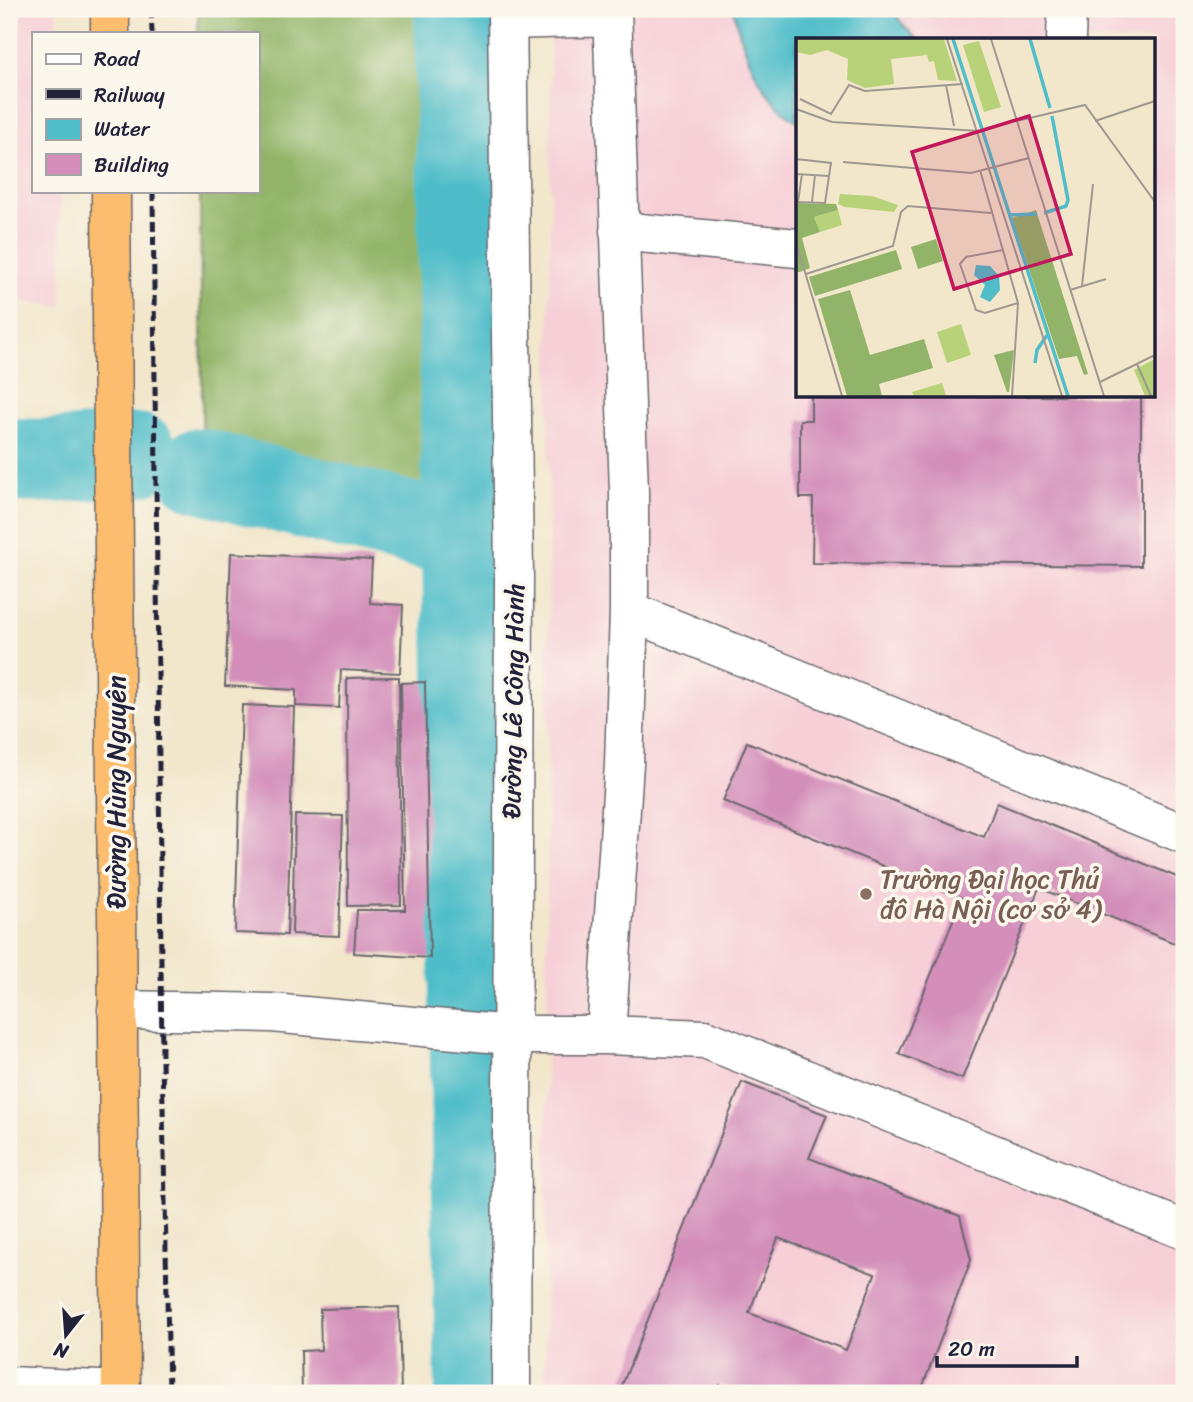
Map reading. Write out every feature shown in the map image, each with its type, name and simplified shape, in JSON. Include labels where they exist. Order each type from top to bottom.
[{"type":"highway","points":[[110,9],[110,32]]},
{"type":"highway","name":"Đường Hùng Nguyên","points":[[111,192],[121,1392]]},
{"type":"street","points":[[1066,38],[1067,9]]},
{"type":"street","points":[[507,15],[612,13],[629,491],[629,611],[624,764],[606,1035]]},
{"type":"street","name":"Đường Lê Công Hành","points":[[507,15],[514,563],[498,1034],[513,1112],[511,1393]]},
{"type":"street","points":[[619,230],[796,248]]},
{"type":"street","points":[[629,611],[1184,834]]},
{"type":"street","points":[[117,1010],[272,1013],[498,1034],[705,1039],[1184,1230]]},
{"type":"street","points":[[9,1386],[121,1392]]},
{"type":"shaded area","points":[[9,9],[56,9],[57,32],[32,32],[32,192],[60,192],[62,307],[9,300]]},
{"type":"shaded area","name":"Trường Đại học Thủ đô Hà Nội (cơ sở 4)","points":[[551,9],[1184,9],[1184,1393],[545,1393]]},
{"type":"green space","points":[[198,9],[431,9],[443,500],[203,505],[200,192],[259,192],[259,32],[198,32]]},
{"type":"water","points":[[733,9],[895,9],[899,20],[916,38],[796,38],[796,120],[772,99],[763,86],[742,40]]},
{"type":"building","points":[[811,397],[1141,397],[1141,566],[812,563],[813,498],[800,498],[800,420],[811,420]]},
{"type":"building","points":[[231,553],[372,560],[370,603],[403,605],[400,673],[341,670],[339,708],[296,706],[296,690],[225,686]]},
{"type":"building","points":[[399,677],[401,905],[348,906],[347,678]]},
{"type":"building","points":[[425,682],[430,958],[354,953],[357,910],[405,910],[401,683]]},
{"type":"building","points":[[242,705],[294,707],[287,935],[235,933]]},
{"type":"building","points":[[747,742],[984,837],[997,803],[1184,880],[1184,947],[1039,888],[962,1079],[899,1054],[962,898],[723,801]]},
{"type":"building","points":[[295,815],[343,816],[339,936],[292,934]]},
{"type":"building","points":[[742,1082],[827,1115],[809,1158],[960,1216],[971,1260],[920,1393],[742,1393],[720,1385],[716,1393],[619,1393]],"holes":[[[778,1238],[875,1274],[846,1350],[749,1313]]]},
{"type":"building","points":[[399,1307],[401,1393],[302,1393],[301,1351],[321,1350],[320,1309]]},
{"type":"waterway","points":[[456,9],[477,1393]]},
{"type":"waterway","points":[[9,460],[50,461],[137,455]]},
{"type":"waterway","points":[[199,470],[465,538]]},
{"type":"railway","points":[[151,9],[152,32]]},
{"type":"railway","points":[[153,192],[162,1059],[169,1393]]},
{"type":"place","name":"Trường Đại học Thủ đô Hà Nội (cơ sở 4)","points":[[866,894]]}]
